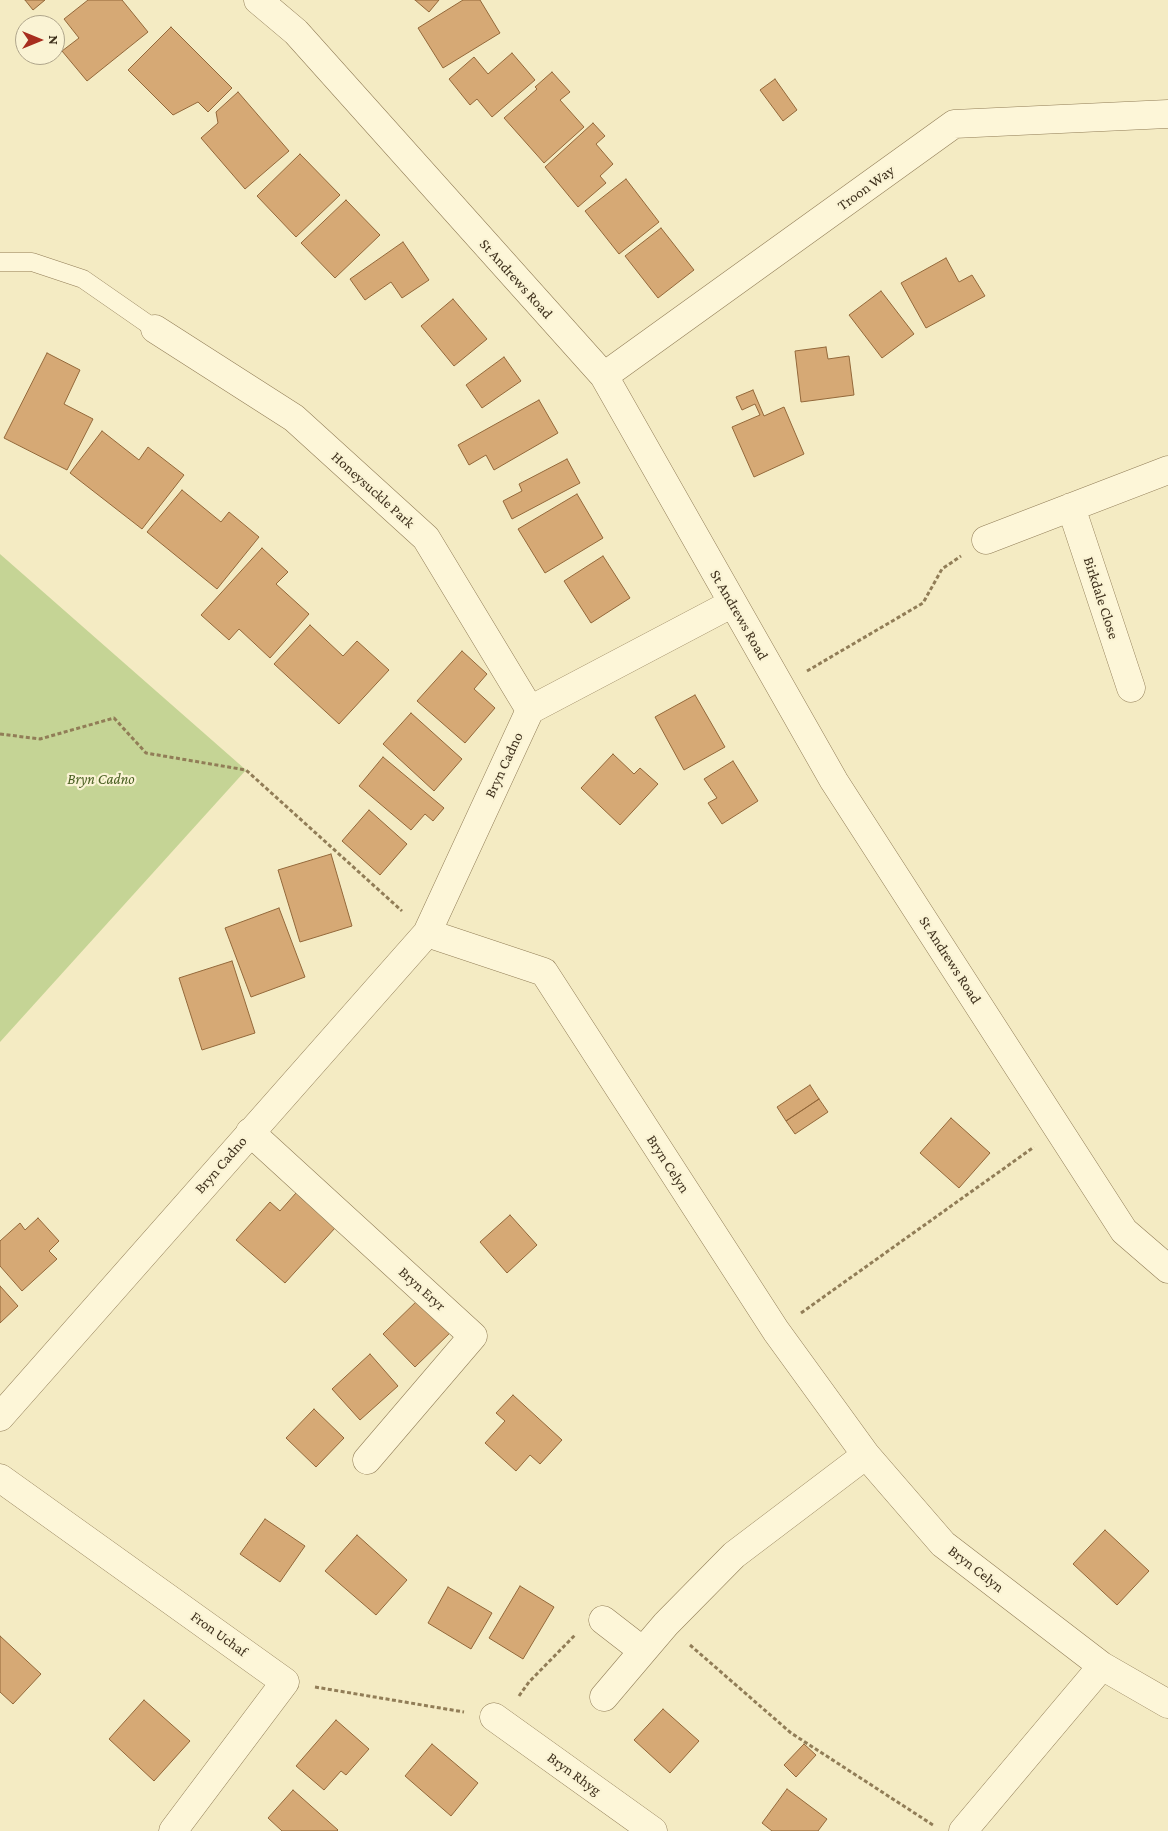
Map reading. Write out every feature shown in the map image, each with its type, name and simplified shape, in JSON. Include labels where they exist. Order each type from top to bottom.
[{"type":"street","name":"St Andrews Road","points":[[258,0],[296,32],[604,376],[834,781],[1124,1231],[1168,1269]]},
{"type":"street","name":"Troon Way","points":[[604,376],[954,124],[1168,114]]},
{"type":"street","name":"Honeysuckle Park","points":[[155,329],[294,418],[426,538],[530,710]]},
{"type":"street","points":[[986,540],[1168,470]]},
{"type":"street","name":"Birkdale Close","points":[[1071,507],[1131,688]]},
{"type":"street","points":[[530,710],[733,602]]},
{"type":"street","name":"Bryn Cadno","points":[[0,1417],[427,933],[530,710]]},
{"type":"street","name":"Bryn Celyn","points":[[427,933],[544,972],[776,1331],[866,1455],[943,1544],[1102,1666],[1168,1704]]},
{"type":"street","name":"Bryn Eryr","points":[[250,1132],[473,1336],[367,1460]]},
{"type":"street","points":[[604,1697],[666,1624],[734,1555],[866,1455]]},
{"type":"street","name":"Fron Uchaf","points":[[0,1478],[286,1682]]},
{"type":"street","points":[[603,1620],[642,1651]]},
{"type":"street","points":[[963,1831],[1102,1666]]},
{"type":"street","points":[[173,1831],[286,1682]]},
{"type":"street","name":"Bryn Rhyg","points":[[498,1720],[654,1831]]},
{"type":"lane","points":[[0,262],[32,262],[83,280],[155,329]]},
{"type":"path","points":[[781,687],[923,603],[942,569],[986,540]]},
{"type":"path","points":[[0,734],[40,739],[114,718],[146,753],[246,770],[427,933]]},
{"type":"path","points":[[776,1331],[1060,1129]]},
{"type":"path","points":[[286,1682],[498,1720],[529,1682],[590,1620],[603,1620]]},
{"type":"path","points":[[666,1624],[791,1733],[934,1826]]},
{"type":"green space","name":"Bryn Cadno","points":[[0,554],[246,770],[0,1042]]},
{"type":"building","points":[[25,0],[45,0],[33,10]]},
{"type":"building","points":[[88,0],[122,0],[148,32],[87,81],[65,55],[65,49],[79,38],[65,18]]},
{"type":"building","points":[[415,0],[439,0],[429,12]]},
{"type":"building","points":[[463,0],[480,0],[500,33],[443,68],[418,28]]},
{"type":"building","points":[[171,27],[232,88],[208,112],[198,102],[173,115],[128,70]]},
{"type":"building","points":[[512,53],[535,80],[492,117],[477,99],[470,105],[449,79],[474,57],[488,74]]},
{"type":"building","points":[[552,72],[570,92],[560,100],[584,127],[544,163],[504,118],[537,89],[535,87]]},
{"type":"building","points":[[775,79],[797,110],[783,121],[760,90]]},
{"type":"building","points":[[238,92],[289,151],[245,189],[201,138],[218,123],[216,112]]},
{"type":"building","points":[[593,123],[605,136],[596,144],[613,164],[600,176],[606,183],[578,207],[545,167]]},
{"type":"building","points":[[300,154],[340,195],[296,237],[257,196]]},
{"type":"building","points":[[626,179],[659,222],[619,254],[585,211]]},
{"type":"building","points":[[346,200],[380,235],[335,278],[301,243]]},
{"type":"building","points":[[661,228],[694,270],[658,298],[625,256]]},
{"type":"building","points":[[403,242],[429,280],[402,298],[391,282],[365,300],[350,279]]},
{"type":"building","points":[[946,258],[959,282],[972,275],[985,296],[926,328],[901,283]]},
{"type":"building","points":[[881,291],[914,334],[882,358],[849,315]]},
{"type":"building","points":[[453,299],[487,339],[454,366],[421,326]]},
{"type":"building","points":[[826,347],[828,359],[849,356],[854,395],[801,402],[795,351]]},
{"type":"building","points":[[47,353],[80,370],[64,404],[93,419],[67,470],[4,438]]},
{"type":"building","points":[[504,357],[521,381],[482,408],[466,385]]},
{"type":"building","points":[[753,390],[764,416],[784,407],[804,454],[754,477],[732,427],[760,415],[755,404],[742,410],[736,397]]},
{"type":"building","points":[[539,400],[558,433],[494,470],[486,455],[469,465],[458,445]]},
{"type":"building","points":[[102,431],[139,460],[148,447],[184,475],[142,529],[70,473]]},
{"type":"building","points":[[567,459],[580,483],[512,519],[503,501],[522,491],[519,484]]},
{"type":"building","points":[[182,490],[221,522],[229,512],[259,537],[217,589],[147,532]]},
{"type":"building","points":[[577,494],[603,538],[545,573],[518,529]]},
{"type":"building","points":[[262,548],[288,572],[276,584],[309,614],[270,658],[239,629],[229,640],[201,615]]},
{"type":"building","points":[[603,556],[630,598],[591,623],[564,581]]},
{"type":"building","points":[[310,625],[343,656],[357,641],[389,670],[339,724],[274,664]]},
{"type":"building","points":[[462,651],[487,674],[474,689],[495,708],[465,743],[417,701]]},
{"type":"building","points":[[695,695],[725,747],[684,770],[655,717]]},
{"type":"building","points":[[411,713],[462,759],[434,791],[383,744]]},
{"type":"building","points":[[613,754],[634,774],[640,768],[658,784],[620,825],[581,788]]},
{"type":"building","points":[[383,757],[444,808],[433,821],[425,814],[411,830],[359,786]]},
{"type":"building","points":[[733,761],[758,801],[722,824],[708,803],[717,798],[704,779]]},
{"type":"building","points":[[369,810],[407,844],[380,875],[342,841]]},
{"type":"building","points":[[331,854],[352,926],[300,942],[278,870]]},
{"type":"building","points":[[279,908],[305,977],[251,997],[225,928]]},
{"type":"building","points":[[232,961],[255,1033],[202,1050],[179,978]]},
{"type":"building","points":[[810,1085],[819,1099],[786,1121],[777,1107]]},
{"type":"building","points":[[819,1099],[828,1112],[795,1134],[786,1121]]},
{"type":"building","points":[[951,1118],[990,1153],[959,1188],[920,1153]]},
{"type":"building","points":[[296,1193],[335,1228],[285,1283],[236,1240],[270,1202],[280,1211]]},
{"type":"building","points":[[510,1215],[537,1245],[507,1273],[480,1242]]},
{"type":"building","points":[[38,1218],[59,1241],[49,1251],[57,1259],[22,1291],[0,1266],[0,1241],[20,1223],[25,1230]]},
{"type":"building","points":[[0,1286],[18,1306],[0,1323]]},
{"type":"building","points":[[421,1297],[453,1330],[415,1367],[383,1334]]},
{"type":"building","points":[[370,1354],[398,1386],[360,1420],[332,1389]]},
{"type":"building","points":[[513,1395],[562,1440],[540,1464],[530,1455],[516,1471],[485,1443],[505,1421],[496,1413]]},
{"type":"building","points":[[314,1409],[344,1438],[316,1467],[286,1438]]},
{"type":"building","points":[[265,1519],[305,1546],[280,1582],[240,1554]]},
{"type":"building","points":[[1105,1530],[1149,1571],[1117,1605],[1073,1564]]},
{"type":"building","points":[[357,1535],[407,1580],[376,1615],[325,1571]]},
{"type":"building","points":[[520,1586],[554,1607],[523,1659],[489,1638]]},
{"type":"building","points":[[448,1587],[492,1613],[471,1649],[428,1623]]},
{"type":"building","points":[[0,1636],[41,1674],[13,1704],[0,1692]]},
{"type":"building","points":[[144,1700],[190,1741],[154,1781],[109,1739]]},
{"type":"building","points":[[663,1709],[699,1741],[670,1773],[634,1740]]},
{"type":"building","points":[[336,1720],[369,1749],[346,1775],[341,1771],[324,1790],[296,1766]]},
{"type":"building","points":[[432,1744],[478,1783],[451,1816],[405,1776]]},
{"type":"building","points":[[804,1744],[816,1755],[796,1777],[784,1765]]},
{"type":"building","points":[[787,1789],[827,1819],[818,1831],[772,1831],[762,1823]]},
{"type":"building","points":[[293,1790],[338,1830],[282,1831],[268,1818]]}]
